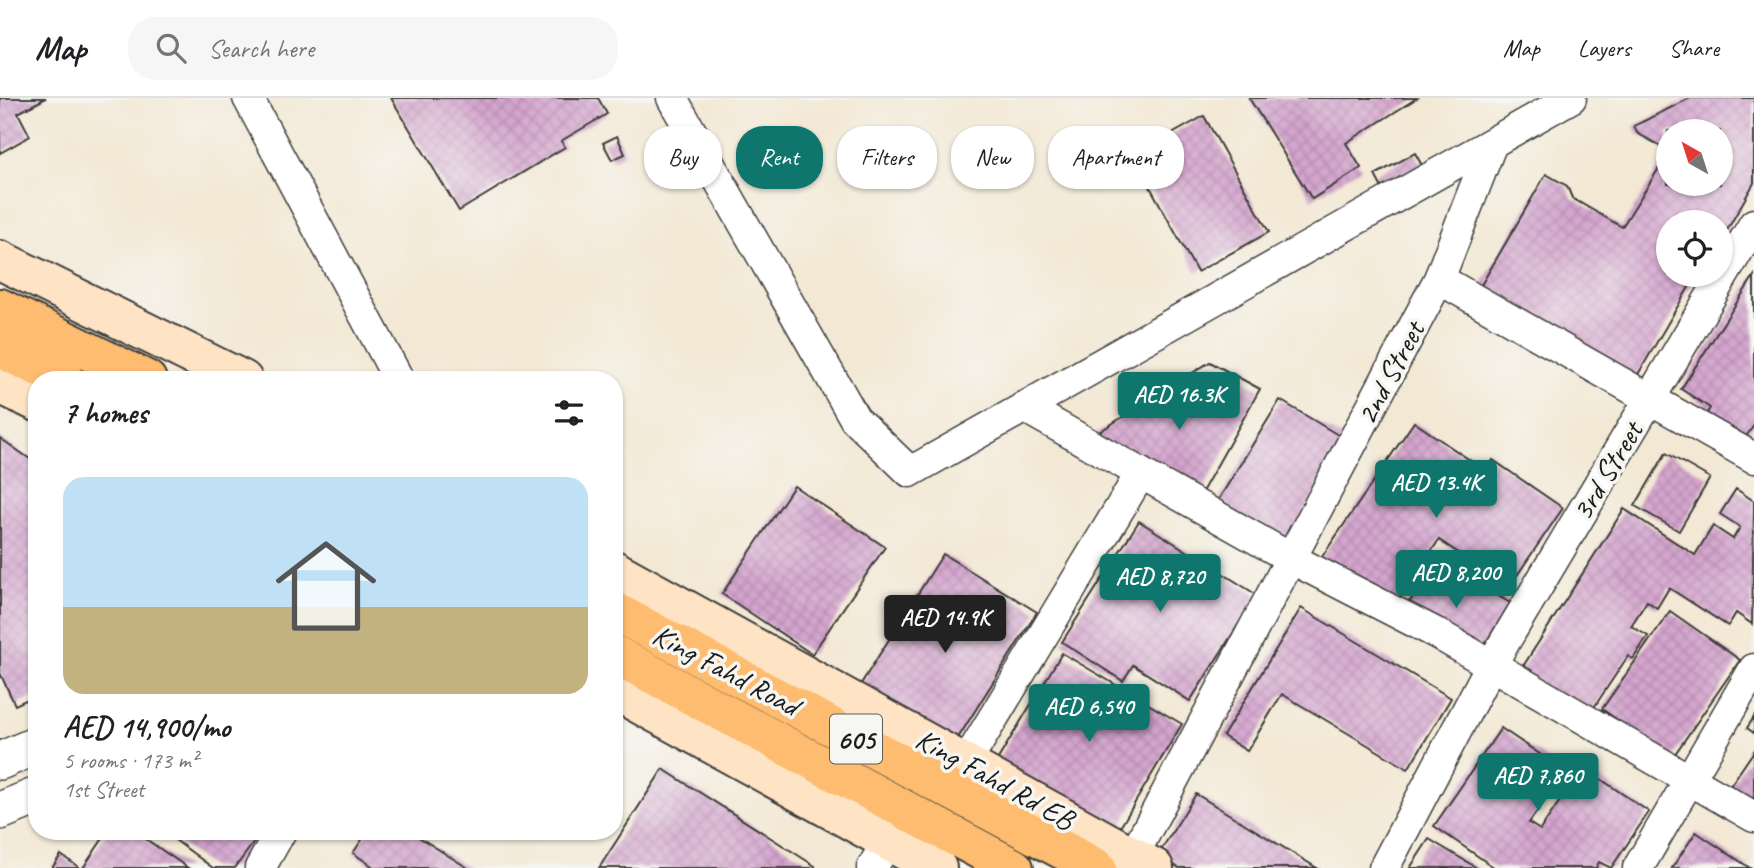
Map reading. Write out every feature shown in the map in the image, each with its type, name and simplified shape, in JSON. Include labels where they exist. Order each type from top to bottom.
[{"type":"highway","points":[[0,308],[129,371]]},
{"type":"highway","points":[[0,348],[47,371]]},
{"type":"highway","name":"King Fahd Road","points":[[623,616],[1097,868]]},
{"type":"highway","name":"King Fahd Road","points":[[623,659],[1014,868]]},
{"type":"main road","points":[[0,260],[225,371]]},
{"type":"main road","points":[[0,384],[28,398]]},
{"type":"main road","name":"King Fahd Rd EB","points":[[623,575],[1143,862]]},
{"type":"main road","points":[[623,696],[880,855],[937,868]]},
{"type":"street","points":[[672,98],[855,419],[910,472],[1572,98]]},
{"type":"street","points":[[260,102],[394,371]]},
{"type":"street","name":"2nd Street","points":[[1143,862],[1292,559],[1439,279],[1492,143]]},
{"type":"street","name":"3rd Street","points":[[1384,868],[1491,665],[1754,224]]},
{"type":"street","points":[[1439,279],[1754,458]]},
{"type":"street","points":[[1024,407],[1292,559],[1436,633],[1754,817]]},
{"type":"street","points":[[966,763],[1141,473]]},
{"type":"street","points":[[1638,868],[1754,668]]},
{"type":"street","points":[[0,761],[28,750]]},
{"type":"street","points":[[0,811],[28,800]]},
{"type":"street","points":[[260,868],[276,840]]},
{"type":"building","points":[[0,98],[46,98],[18,113],[30,136],[0,153]]},
{"type":"building","points":[[391,98],[598,98],[607,114],[561,141],[565,147],[459,211]]},
{"type":"building","points":[[1249,98],[1417,98],[1346,143],[1361,168],[1312,199]]},
{"type":"building","points":[[1690,98],[1754,98],[1754,183],[1733,220],[1733,210],[1656,210],[1656,287],[1689,287],[1633,383],[1477,292],[1546,174],[1567,186],[1572,198],[1622,227],[1656,173],[1656,196],[1733,196],[1733,119],[1656,119],[1656,144],[1637,133],[1634,126]]},
{"type":"building","points":[[1204,116],[1269,232],[1197,272],[1151,189],[1184,189],[1184,127]]},
{"type":"building","points":[[617,136],[625,154],[612,160],[603,143]]},
{"type":"building","points":[[1415,153],[1424,169],[1384,192],[1375,175]]},
{"type":"building","points":[[1754,276],[1754,425],[1741,444],[1703,420],[1710,408],[1681,389]]},
{"type":"building","points":[[1210,362],[1260,389],[1193,508],[1080,444]]},
{"type":"building","points":[[1280,400],[1348,441],[1276,557],[1209,515]]},
{"type":"building","points":[[1414,422],[1486,471],[1493,460],[1563,508],[1509,587],[1439,540],[1389,613],[1317,564]]},
{"type":"building","points":[[0,438],[28,458],[28,699],[15,705],[0,673]]},
{"type":"building","points":[[1666,453],[1710,478],[1679,531],[1635,506]]},
{"type":"building","points":[[794,486],[885,547],[812,654],[722,594]]},
{"type":"building","points":[[1736,489],[1754,501],[1752,624],[1736,613],[1728,626],[1669,588],[1657,608],[1647,601],[1631,626],[1648,636],[1633,659],[1628,656],[1589,715],[1520,671],[1624,509],[1695,555],[1713,526],[1733,539],[1740,527],[1720,514]]},
{"type":"building","points":[[1139,521],[1257,595],[1190,701],[1133,665],[1123,681],[1062,642]]},
{"type":"building","points":[[943,554],[1037,612],[946,757],[852,698]]},
{"type":"building","points":[[1437,558],[1510,603],[1474,662],[1401,616]]},
{"type":"building","points":[[1301,608],[1451,698],[1408,769],[1282,694],[1247,751],[1223,736]]},
{"type":"building","points":[[1670,611],[1740,660],[1672,758],[1602,709]]},
{"type":"building","points":[[1062,653],[1182,724],[1115,836],[995,764]]},
{"type":"building","points":[[1754,717],[1754,733],[1747,728]]},
{"type":"building","points":[[1501,728],[1565,771],[1529,823],[1540,830],[1583,767],[1649,812],[1611,868],[1599,862],[1596,868],[1495,868],[1434,826]]},
{"type":"building","points":[[1754,751],[1754,806],[1728,789]]},
{"type":"building","points":[[663,769],[815,866],[599,868],[617,840],[623,840],[623,831]]},
{"type":"building","points":[[1196,794],[1317,868],[1179,868],[1158,855]]},
{"type":"building","points":[[1696,832],[1750,868],[1672,868]]},
{"type":"building","points":[[1429,839],[1477,868],[1410,868]]},
{"type":"building","points":[[102,840],[147,840],[188,868],[83,868]]},
{"type":"building","points":[[175,840],[255,840],[235,868],[213,868]]},
{"type":"building","points":[[362,840],[423,840],[468,868],[375,868],[353,853]]},
{"type":"building","points":[[61,855],[80,868],[52,868]]}]
